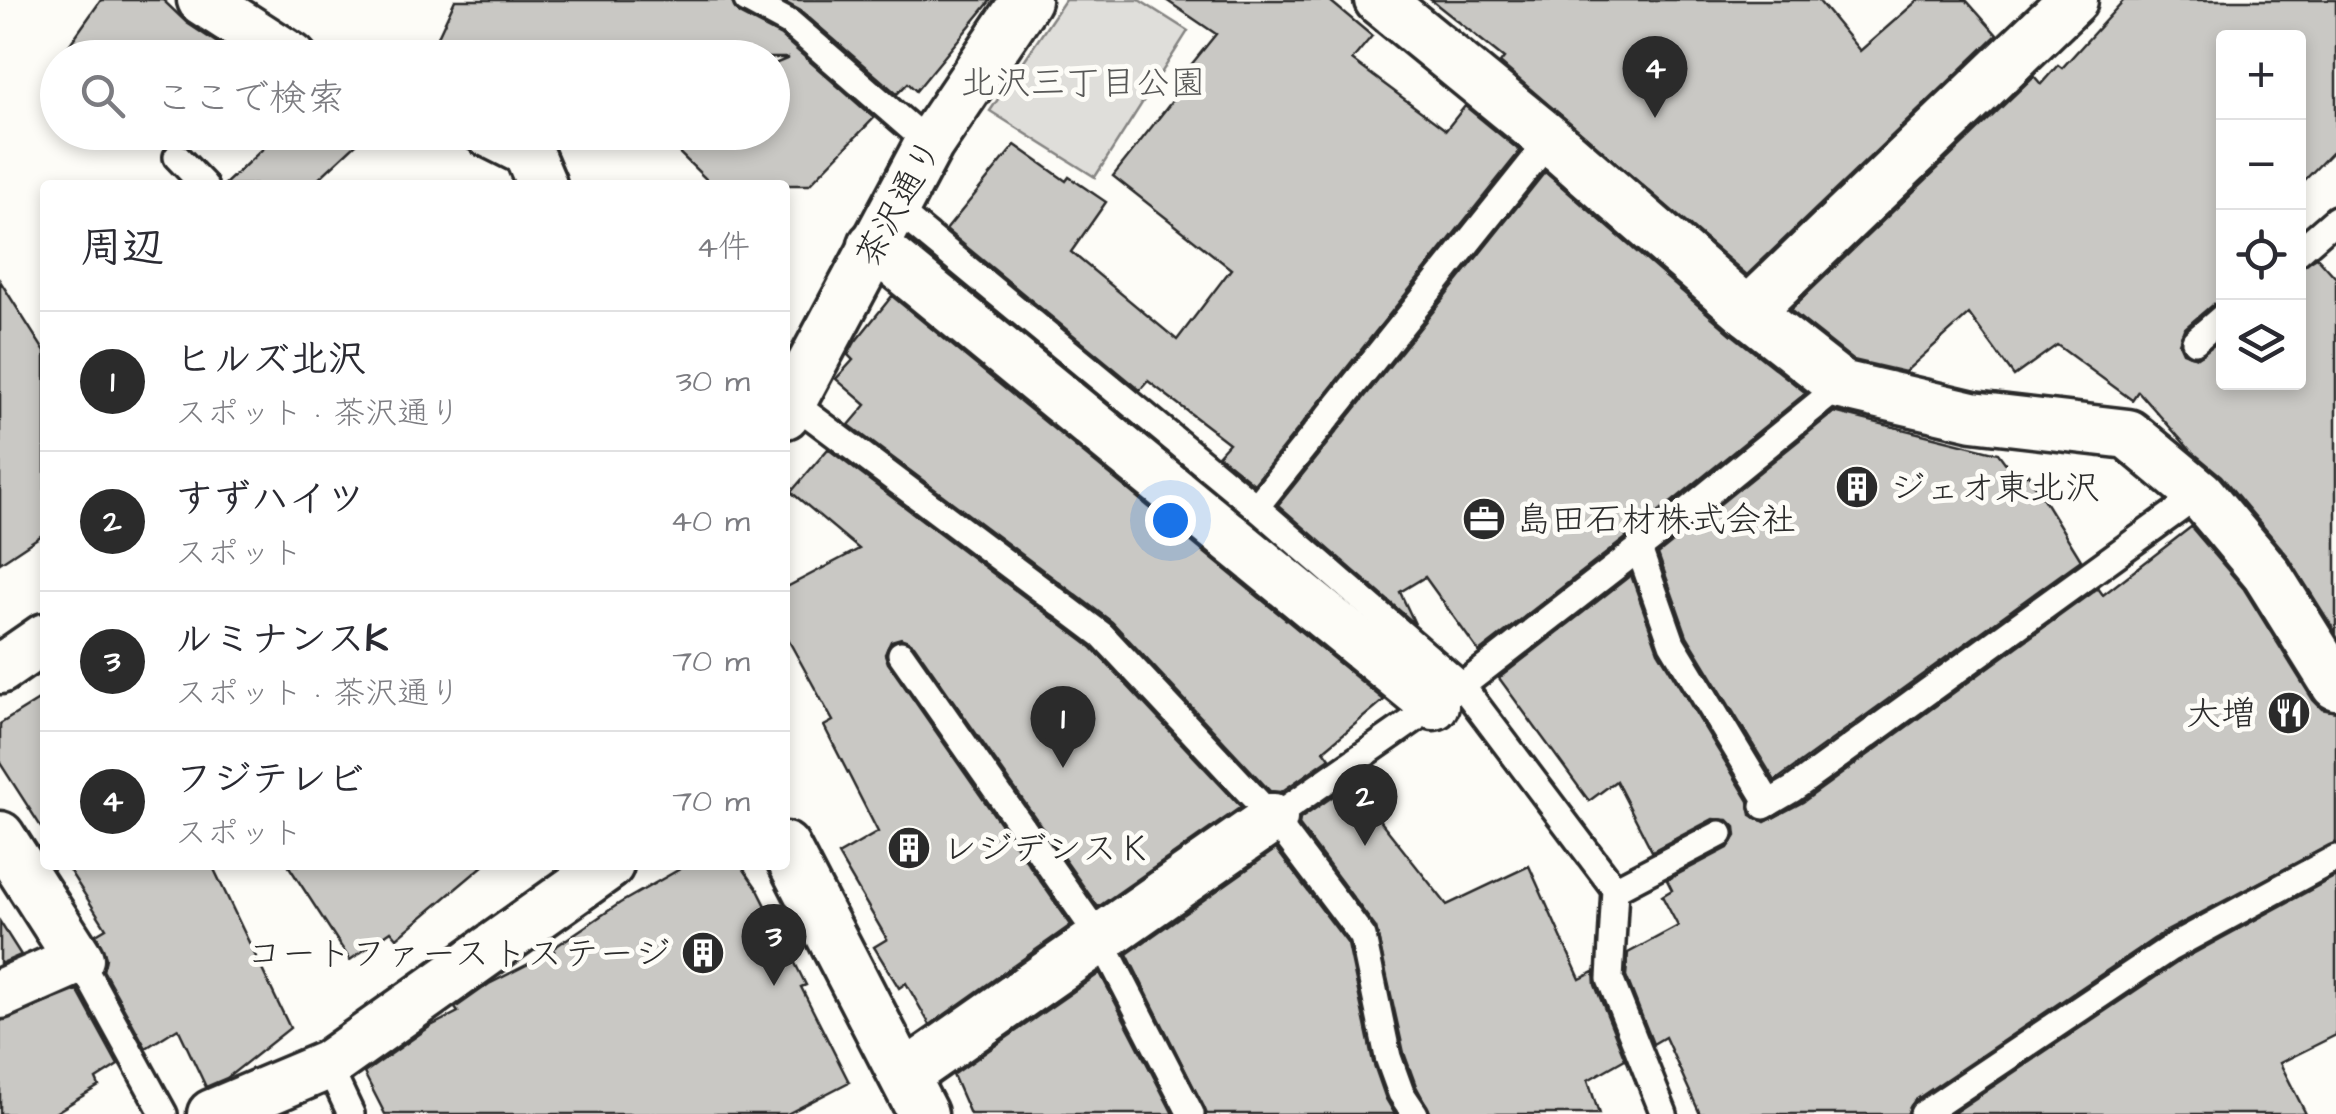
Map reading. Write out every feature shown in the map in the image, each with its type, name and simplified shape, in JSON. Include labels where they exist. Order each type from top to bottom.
[{"type":"street","points":[[202,0],[264,40]]},
{"type":"street","name":"茶沢通り","points":[[790,399],[929,144],[1026,0]]},
{"type":"street","points":[[1380,0],[1550,140],[1748,312],[1841,385],[1973,416],[2128,434],[2200,494],[2266,574],[2334,676]]},
{"type":"street","points":[[1748,312],[2055,6]]},
{"type":"street","points":[[524,150],[540,180]]},
{"type":"street","points":[[883,226],[1448,696]]},
{"type":"street","points":[[0,669],[40,641]]},
{"type":"street","points":[[790,857],[913,1095],[1100,938],[1273,818]]},
{"type":"street","points":[[0,836],[79,958],[0,994]]},
{"type":"street","points":[[212,1114],[328,1065],[602,870]]},
{"type":"lane","points":[[752,1],[790,24],[929,144]]},
{"type":"lane","points":[[1256,507],[1550,140]]},
{"type":"lane","points":[[177,157],[199,180]]},
{"type":"lane","points":[[883,226],[1256,507],[1448,696],[1615,889],[1610,979],[1664,1114]]},
{"type":"lane","points":[[2306,247],[2333,228]]},
{"type":"lane","points":[[2195,341],[2216,323]]},
{"type":"lane","points":[[1273,818],[1448,696],[1841,385]]},
{"type":"lane","points":[[790,407],[1102,635],[1273,818],[1363,937],[1388,1058],[1401,1093],[1415,1114]]},
{"type":"lane","points":[[1639,548],[1672,642],[1766,804],[2200,494]]},
{"type":"lane","points":[[901,654],[1100,938],[1191,1114]]},
{"type":"lane","points":[[1615,889],[1720,834]]},
{"type":"lane","points":[[1923,1114],[2170,948],[2336,858]]},
{"type":"lane","points":[[79,958],[164,1114]]},
{"type":"lane","points":[[328,1065],[350,1114]]},
{"type":"green space","name":"北沢三丁目公園","points":[[1065,0],[1139,0],[1188,31],[1095,177],[990,111]]},
{"type":"building","points":[[101,0],[163,0],[213,40],[73,40]]},
{"type":"building","points":[[455,0],[731,0],[739,14],[786,40],[436,40]]},
{"type":"building","points":[[781,0],[991,0],[916,91],[908,83],[897,94],[801,11]]},
{"type":"building","points":[[1166,0],[1329,0],[1372,36],[1352,60],[1446,130],[1465,106],[1520,151],[1254,484],[1218,455],[1229,443],[1148,381],[1140,390],[946,230],[1015,145],[1066,181],[1069,177],[1106,202],[1071,252],[1177,340],[1231,269],[1113,176],[1184,86],[1178,81],[1216,34]]},
{"type":"building","points":[[1431,0],[1818,0],[1860,51],[1918,0],[1966,0],[1997,35],[1747,275],[1500,63],[1504,58]]},
{"type":"building","points":[[2124,0],[2336,0],[2336,148],[2306,179],[2306,30],[2216,30],[2216,303],[2184,329],[2179,343],[2183,352],[2197,357],[2216,344],[2216,390],[2306,390],[2306,263],[2317,257],[2336,278],[2336,633],[2287,555],[2221,476],[2191,451],[2138,391],[2132,400],[2057,345],[2014,376],[1969,314],[1905,372],[1853,360],[1790,310],[2034,76],[2041,84],[2058,65],[2062,68]]},
{"type":"building","points":[[790,44],[874,118],[809,185],[790,185],[790,180],[707,180],[676,150],[790,150]]},
{"type":"building","points":[[262,150],[350,150],[317,180],[229,180]]},
{"type":"building","points":[[1545,172],[1730,333],[1806,393],[1479,652],[1425,577],[1400,592],[1415,624],[1278,505]]},
{"type":"building","points":[[0,281],[40,344],[40,536],[0,563]]},
{"type":"building","points":[[892,296],[1384,700],[1324,750],[1330,758],[1281,792],[1270,791],[1112,622],[849,425],[866,405],[836,379],[853,360],[848,355],[855,342]]},
{"type":"building","points":[[1834,412],[1998,453],[2018,480],[2028,474],[2081,560],[1775,781],[1687,636],[1658,554]]},
{"type":"building","points":[[828,449],[1091,647],[1241,807],[1098,907],[914,645],[901,638],[891,641],[885,654],[888,663],[1071,925],[930,1025],[906,983],[899,988],[874,947],[887,939],[838,855],[878,832],[824,726],[833,721],[790,643],[790,585],[859,549],[791,492]]},
{"type":"building","points":[[2191,527],[2244,589],[2313,700],[2322,709],[2336,712],[2336,842],[2161,934],[1914,1101],[1907,1114],[1700,1114],[1665,1037],[1653,1044],[1626,976],[1628,953],[1678,926],[1662,896],[1672,890],[1667,880],[1728,848],[1736,836],[1735,827],[1728,820],[1713,819],[1652,851],[1616,781],[1589,801],[1499,678],[1631,575],[1658,651],[1749,801],[1751,815],[1765,822],[1803,802],[2098,588],[2103,595]]},
{"type":"building","points":[[40,699],[40,825],[0,763],[0,724]]},
{"type":"building","points":[[1351,784],[1447,905],[1529,866],[1580,979],[1594,972],[1595,985],[1625,1059],[1588,1080],[1599,1114],[1431,1114],[1404,1053],[1376,928],[1299,825],[1300,819]]},
{"type":"building","points":[[1276,849],[1348,944],[1373,1062],[1395,1114],[1207,1114],[1127,954]]},
{"type":"building","points":[[69,870],[214,870],[290,1028],[227,1078],[206,1087],[178,1028],[146,1048],[103,970],[106,958],[96,934],[106,928]]},
{"type":"building","points":[[291,870],[478,870],[397,938],[391,931],[350,960]]},
{"type":"building","points":[[678,870],[744,870],[806,985],[801,987],[849,1082],[787,1114],[385,1114],[364,1073],[458,1012],[455,1008],[489,984],[554,951],[620,903]]},
{"type":"building","points":[[2336,876],[2336,1035],[2280,1063],[2306,1114],[1952,1114],[2178,962]]},
{"type":"building","points":[[0,922],[21,955],[0,964]]},
{"type":"building","points":[[1100,973],[1173,1114],[970,1114],[953,1075]]},
{"type":"building","points":[[77,990],[118,1065],[96,1079],[99,1086],[53,1114],[0,1114],[0,1021]]},
{"type":"place","name":"フジテレビ","points":[[1655,118]]},
{"type":"place","name":"ジェオ東北沢","points":[[1857,487]]},
{"type":"place","name":"島田石材株式会社","points":[[1484,519]]},
{"type":"place","name":"大増","points":[[2289,713]]},
{"type":"place","name":"ヒルズ北沢","points":[[1063,768]]},
{"type":"place","name":"すずハイツ","points":[[1365,846]]},
{"type":"place","name":"レジデンスＫ","points":[[909,848]]},
{"type":"place","name":"コートファーストステージ","points":[[703,953]]},
{"type":"place","name":"ルミナンスK","points":[[774,986]]}]
